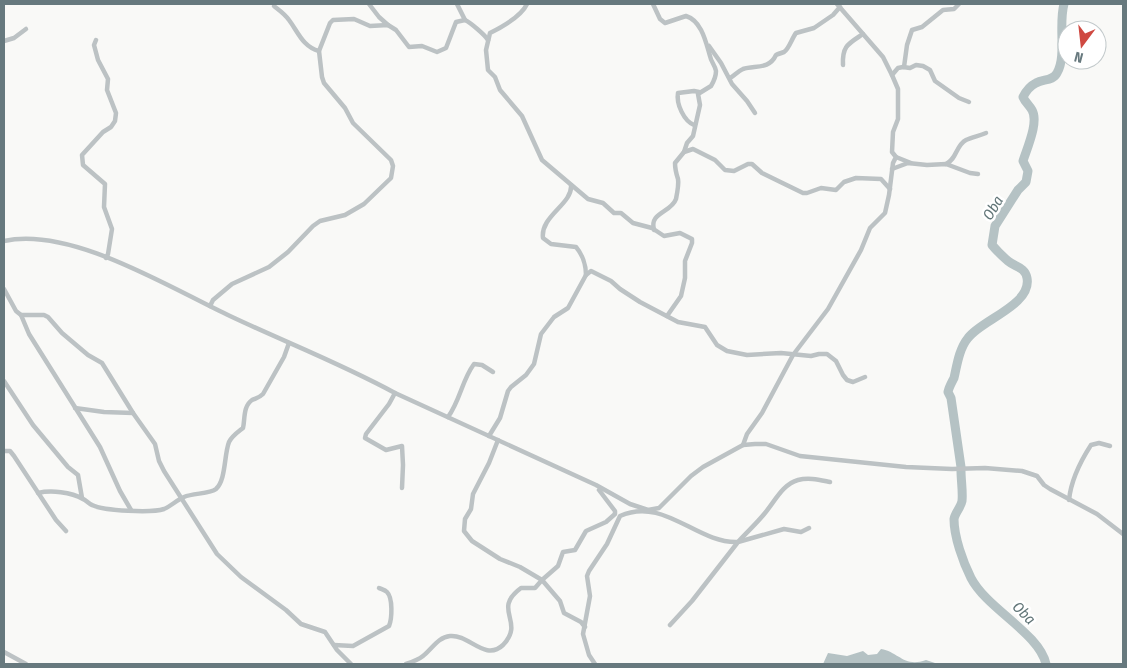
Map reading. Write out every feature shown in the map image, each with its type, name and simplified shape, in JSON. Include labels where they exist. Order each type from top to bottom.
[{"type":"street","points":[[369,4],[379,17],[396,30],[409,47],[422,46],[437,52],[446,48],[456,22],[464,20]]},
{"type":"street","points":[[456,4],[464,20],[481,34],[484,34],[488,40]]},
{"type":"street","points":[[527,4],[519,14],[490,33],[486,54],[488,70],[495,77],[500,90],[522,116],[542,160],[570,184],[588,199],[603,203],[614,213],[621,213],[632,223],[654,230],[664,236],[680,233],[688,236],[693,241],[685,261],[685,278],[681,296],[667,316]]},
{"type":"street","points":[[653,4],[660,19],[665,23],[686,16],[693,20],[701,30],[732,84],[748,101],[755,113]]},
{"type":"street","points":[[904,67],[907,44],[912,30],[922,27],[939,12],[954,9],[959,4]]},
{"type":"street","points":[[274,6],[288,18],[307,46],[319,50]]},
{"type":"street","points":[[730,78],[742,69],[766,66],[774,60],[776,55],[788,48],[796,33],[814,28],[833,15],[839,6],[883,58],[898,89],[898,119],[893,132],[892,152],[896,157],[912,163],[927,165],[946,164],[952,161],[964,141],[986,133]]},
{"type":"street","points":[[379,17],[379,25]]},
{"type":"street","points":[[210,306],[213,300],[232,284],[269,267],[288,252],[320,221],[345,215],[355,210],[391,178],[393,166],[391,160],[353,124],[345,108],[324,82],[319,50],[328,25],[333,20],[354,19],[370,26],[388,25]]},
{"type":"street","points":[[4,40],[14,38],[26,29]]},
{"type":"street","points":[[843,65],[843,52],[846,46],[863,34]]},
{"type":"street","points":[[96,40],[94,45],[98,60],[108,79],[108,90],[116,113],[115,121],[82,156],[81,160],[83,165],[105,184],[104,207],[112,229],[106,258]]},
{"type":"street","points":[[694,125],[686,119],[678,103],[678,93],[707,90],[713,83],[715,66],[710,59],[708,45]]},
{"type":"street","points":[[892,75],[898,68],[910,68],[919,65],[927,68],[932,73],[935,81],[959,98],[969,102]]},
{"type":"street","points":[[654,230],[653,224],[656,216],[670,206],[676,198],[678,179],[675,163],[693,136],[700,105],[699,92]]},
{"type":"street","points":[[684,152],[693,149],[715,160],[725,170],[730,172],[752,164],[762,173],[802,193],[808,193],[821,188],[836,190],[844,182],[856,178],[881,179],[890,189]]},
{"type":"street","points":[[742,445],[747,434],[762,413],[793,355],[828,308],[861,250],[870,228],[885,213],[892,169],[896,157]]},
{"type":"street","points":[[892,169],[912,163]]},
{"type":"street","points":[[946,164],[978,174]]},
{"type":"street","points":[[570,184],[571,190],[569,195],[553,213],[542,234],[543,238],[551,244],[576,246],[586,274]]},
{"type":"street","points":[[4,241],[34,239],[60,243],[146,274],[210,306],[365,377],[395,393],[596,485],[630,504],[726,542],[738,542],[784,529],[801,532],[809,528]]},
{"type":"street","points":[[489,436],[500,418],[511,387],[534,364],[541,334],[554,317],[568,308],[586,274],[591,271],[601,275],[640,302],[684,325],[705,327],[717,345],[727,350],[742,354],[774,353],[811,356],[827,354],[836,360],[847,380],[853,382],[865,377]]},
{"type":"street","points":[[4,289],[16,312],[21,315],[44,315],[48,317],[62,333],[102,363],[155,444],[161,466],[217,554],[241,577],[286,610],[301,624],[325,632],[351,664]]},
{"type":"street","points":[[21,315],[29,334],[90,434],[100,447],[131,510]]},
{"type":"street","points":[[38,493],[65,493],[82,498],[92,505],[105,508],[149,512],[163,510],[182,498],[197,493],[208,493],[217,488],[224,477],[223,470],[229,441],[243,428],[243,417],[248,404],[263,394],[284,357],[289,343]]},
{"type":"street","points":[[448,417],[455,408],[468,374],[474,364],[482,365],[494,372]]},
{"type":"street","points":[[4,381],[43,437],[68,467],[78,475],[82,498]]},
{"type":"street","points":[[395,393],[365,438],[386,450],[402,446],[402,488]]},
{"type":"street","points":[[75,408],[133,413]]},
{"type":"street","points":[[498,440],[473,494],[471,509],[464,519],[464,531],[472,541],[500,559],[520,567],[542,580],[560,601],[564,612],[581,622],[585,627]]},
{"type":"street","points":[[1069,500],[1071,487],[1091,444],[1099,443],[1110,446]]},
{"type":"street","points":[[595,664],[589,655],[583,634],[590,596],[588,576],[589,571],[608,544],[620,516],[636,511],[659,508],[691,476],[742,445],[766,444],[800,456],[906,467],[985,468],[1022,471],[1037,476],[1050,490],[1097,514],[1123,534]]},
{"type":"street","points":[[4,451],[10,452],[14,456],[56,520],[66,531]]},
{"type":"street","points":[[670,625],[785,488],[800,480],[813,479],[830,482]]},
{"type":"street","points":[[406,664],[424,656],[435,643],[450,636],[461,638],[478,648],[493,651],[502,646],[510,636],[512,628],[507,607],[509,600],[521,588],[535,588],[558,566],[563,552],[574,550],[586,532],[606,522],[615,514],[615,511],[596,485]]},
{"type":"street","points":[[726,542],[731,552]]},
{"type":"street","points":[[334,645],[353,646],[389,626],[392,616],[389,596],[387,592],[379,588]]},
{"type":"street","points":[[4,653],[26,664]]},
{"type":"shaded area","points":[[881,649],[907,661],[918,662],[926,660],[938,664],[823,664],[828,653],[847,656],[863,651],[868,655],[877,654]]},
{"type":"waterway","name":"Oba","points":[[961,467],[951,398],[948,392],[954,378],[960,352],[965,342],[974,331],[1014,304],[1022,296],[1026,288],[1026,274],[1008,261],[992,245],[995,226],[1018,190],[1026,182],[1028,171],[1023,161],[1032,135],[1034,115],[1023,97],[1032,86],[1048,80],[1057,73],[1060,66],[1062,49],[1062,12],[1064,4]]},
{"type":"waterway","name":"Oba","points":[[961,471],[962,501],[954,519],[954,526],[968,572],[988,600],[1034,642],[1046,664]]}]
